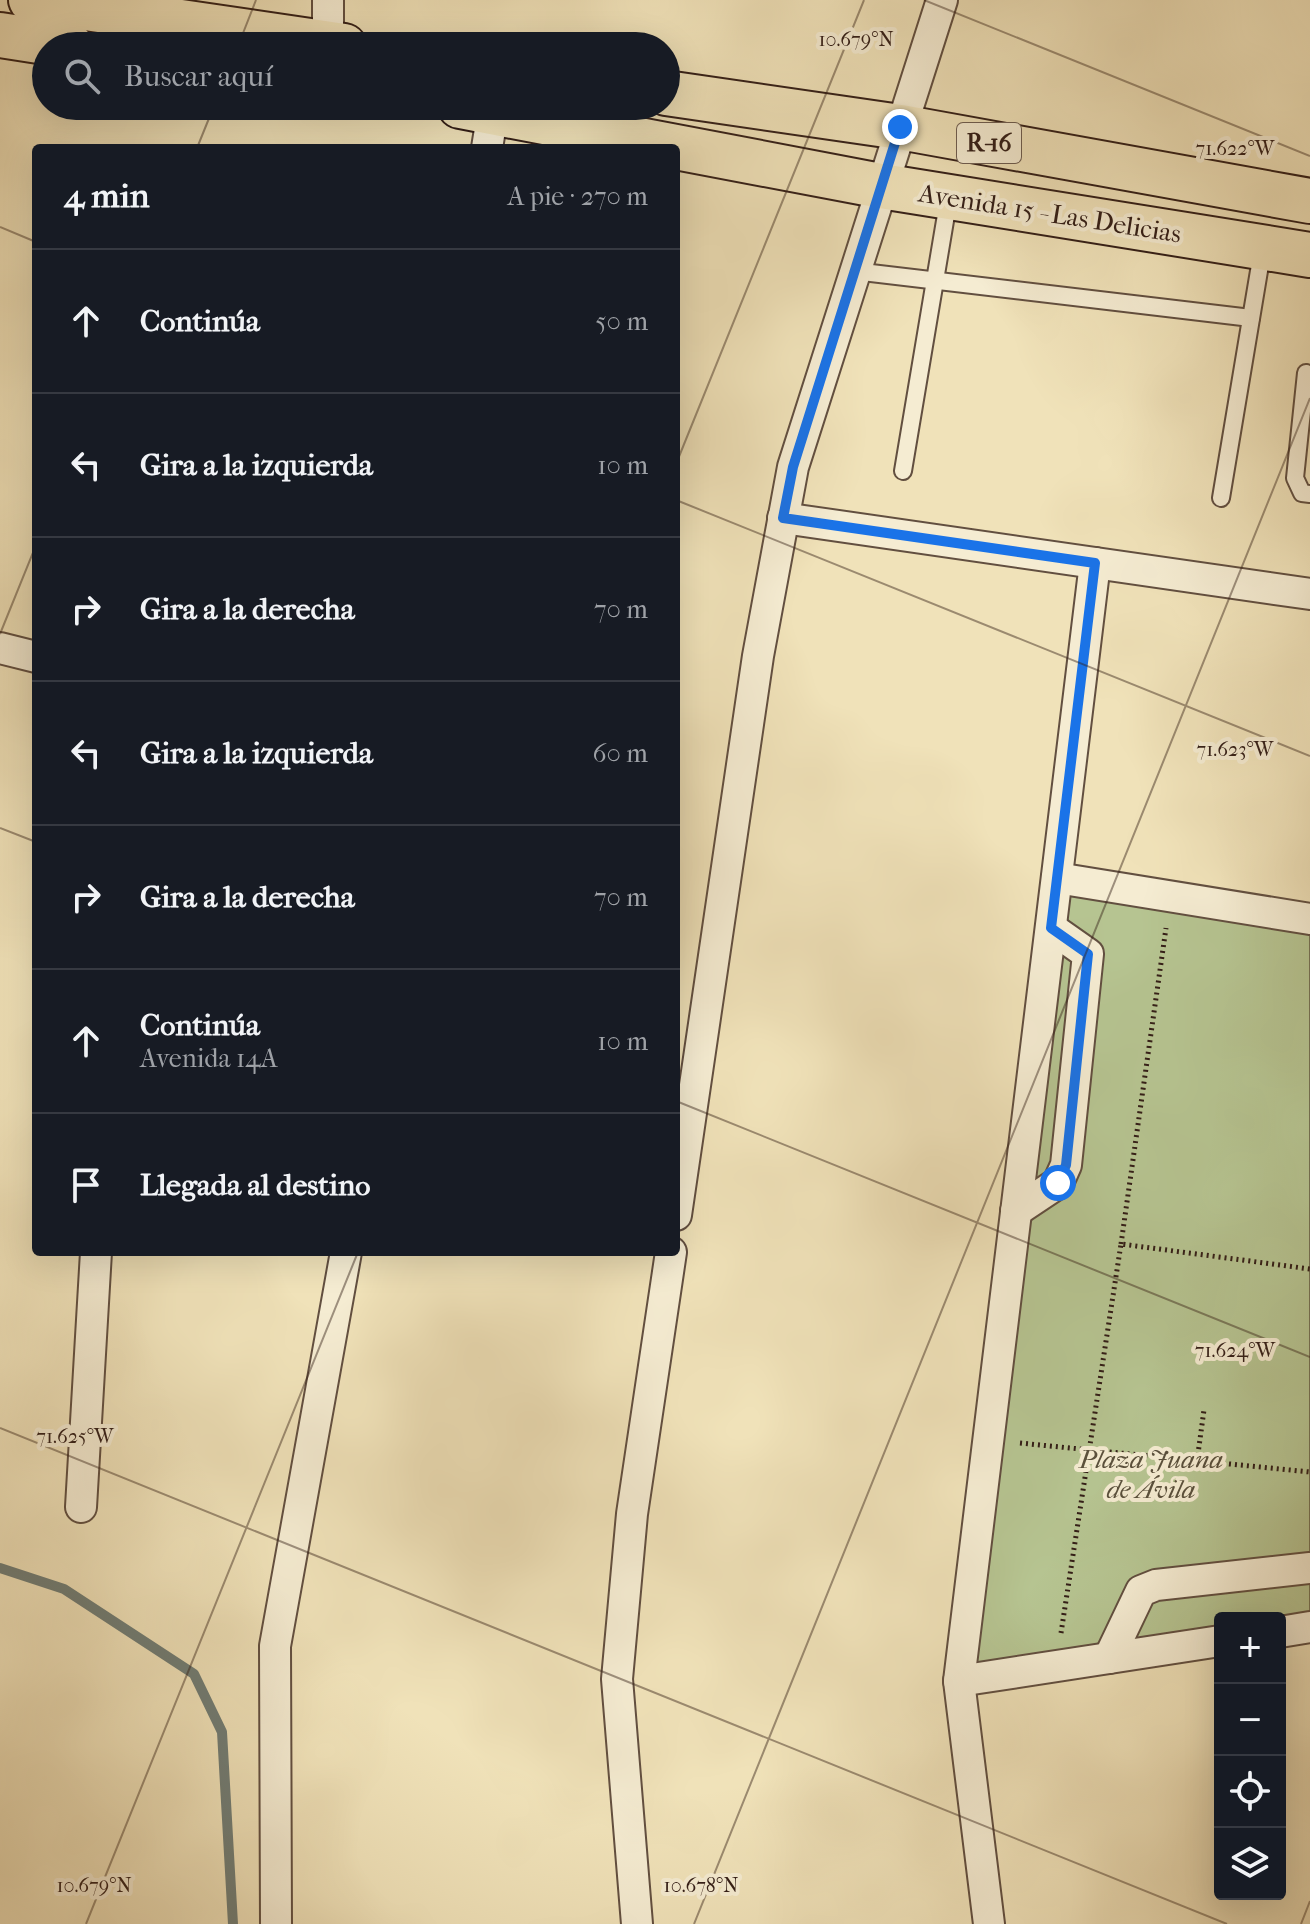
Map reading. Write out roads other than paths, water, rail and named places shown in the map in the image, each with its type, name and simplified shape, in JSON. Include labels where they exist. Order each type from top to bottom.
[{"type":"main road","points":[[31,0],[248,32]]},
{"type":"main road","points":[[0,35],[32,40]]},
{"type":"main road","name":"R-16","points":[[680,95],[900,127],[1310,201]]},
{"type":"main road","name":"Avenida 15 - Las Delicias","points":[[480,122],[618,144]]},
{"type":"main road","name":"Avenida 15 - Las Delicias","points":[[680,154],[1310,255]]},
{"type":"street","points":[[328,0],[334,32]]},
{"type":"street","points":[[680,1188],[758,656],[793,467],[942,0]]},
{"type":"street","points":[[783,518],[1310,594]]},
{"type":"street","points":[[989,1924],[959,1681],[1095,563]]},
{"type":"street","points":[[0,648],[32,656]]},
{"type":"street","points":[[1057,878],[1310,919]]},
{"type":"street","points":[[1016,1211],[1058,1183],[1066,1165],[1088,954],[1051,928]]},
{"type":"street","points":[[81,1507],[96,1256]]},
{"type":"street","points":[[276,1924],[275,1646],[345,1256]]},
{"type":"street","points":[[637,1924],[617,1679],[632,1514],[670,1256]]},
{"type":"street","points":[[1109,1658],[1141,1591],[1156,1585],[1310,1568]]},
{"type":"street","points":[[1286,1631],[1310,1627]]},
{"type":"street","points":[[959,1681],[1214,1642]]},
{"type":"lane","points":[[903,471],[949,197]]},
{"type":"lane","points":[[1221,498],[1263,247]]},
{"type":"lane","points":[[854,271],[1251,318]]},
{"type":"lane","points":[[1306,373],[1295,478],[1302,493],[1310,494]]},
{"type":"waterway","points":[[0,1568],[64,1589],[194,1674],[222,1732],[233,1924]]},
{"type":"park label","name":"Plaza Juana de Ávila","points":[[1151,1474]]}]
